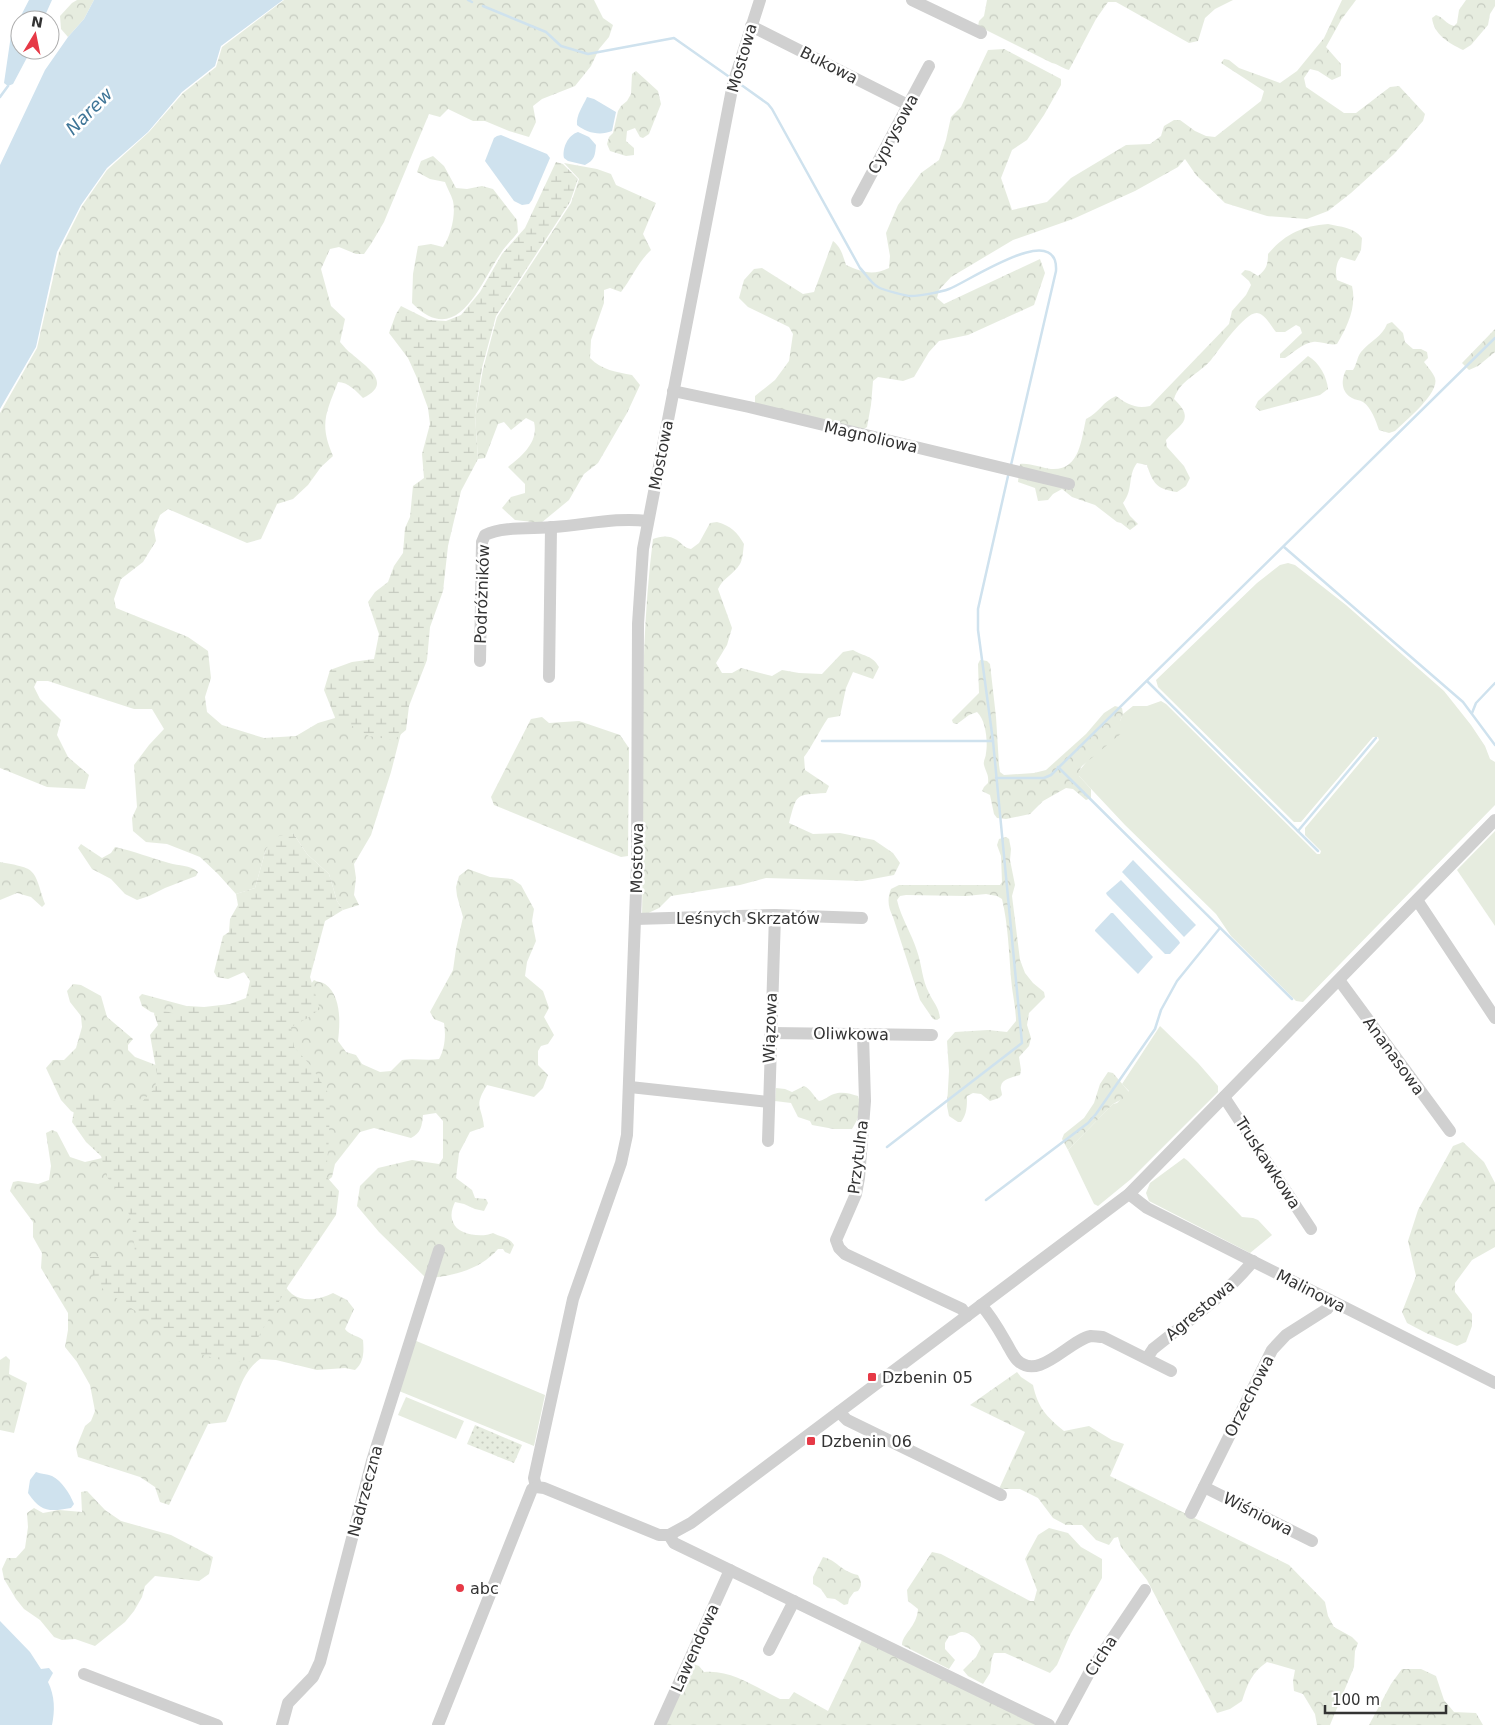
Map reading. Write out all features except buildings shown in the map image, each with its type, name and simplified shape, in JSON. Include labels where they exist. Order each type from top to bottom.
[{"type":"street","name":"Mostowa","points":[[536,1487],[534,1478],[573,1299],[624,1153],[627,1135],[637,865],[638,624],[643,549],[733,84],[760,0]]},
{"type":"street","points":[[912,0],[981,33]]},
{"type":"street","name":"Bukowa","points":[[751,26],[908,105]]},
{"type":"street","name":"Cyprysowa","points":[[857,201],[929,66]]},
{"type":"street","name":"Magnoliowa","points":[[673,391],[749,407],[1069,484]]},
{"type":"street","name":"Podróżników","points":[[480,661],[483,538],[491,532],[499,531],[631,519],[648,521]]},
{"type":"street","points":[[548,676],[552,527]]},
{"type":"street","points":[[438,1725],[532,1489],[536,1487],[544,1488],[660,1535],[669,1535],[690,1523],[1129,1194],[1495,820]]},
{"type":"street","points":[[1417,900],[1495,1018]]},
{"type":"street","name":"Leśnych Skrzatów","points":[[635,919],[775,915],[862,918]]},
{"type":"street","name":"Wiązowa","points":[[768,1141],[775,915]]},
{"type":"street","name":"Ananasowa","points":[[1339,980],[1450,1131]]},
{"type":"street","name":"Oliwkowa","points":[[770,1033],[932,1035]]},
{"type":"street","name":"Przytulna","points":[[863,1035],[864,1101],[859,1178],[856,1194],[836,1240],[838,1248],[845,1254],[962,1309],[967,1316]]},
{"type":"street","points":[[630,1087],[768,1102]]},
{"type":"street","name":"Truskawkowa","points":[[1224,1097],[1311,1229]]},
{"type":"street","name":"Malinowa","points":[[1129,1194],[1147,1208],[1495,1383]]},
{"type":"street","name":"Nadrzeczna","points":[[282,1725],[288,1703],[313,1677],[320,1662],[372,1461],[438,1250]]},
{"type":"street","name":"Agrestowa","points":[[1147,1358],[1153,1349],[1219,1295],[1253,1261]]},
{"type":"street","name":"Orzechowa","points":[[1191,1513],[1272,1350],[1286,1335],[1322,1313],[1333,1302]]},
{"type":"street","points":[[981,1305],[990,1315],[1016,1360],[1026,1366],[1036,1367],[1041,1365],[1092,1336],[1103,1337],[1171,1371]]},
{"type":"street","points":[[839,1412],[847,1420],[1001,1495]]},
{"type":"street","name":"Wiśniowa","points":[[1204,1487],[1312,1541]]},
{"type":"street","points":[[669,1535],[674,1543],[1049,1725]]},
{"type":"street","name":"Lawendowa","points":[[660,1725],[730,1570]]},
{"type":"street","name":"Cicha","points":[[1061,1725],[1089,1673],[1145,1590]]},
{"type":"street","points":[[769,1650],[794,1601]]},
{"type":"street","points":[[84,1674],[217,1725]]},
{"type":"green space","points":[[77,0],[94,0],[84,19],[68,37],[61,29],[60,16]]},
{"type":"green space","points":[[284,0],[594,0],[603,18],[613,25],[609,37],[599,49],[591,66],[575,86],[542,99],[533,106],[536,122],[529,137],[485,121],[473,121],[448,109],[440,117],[429,114],[384,222],[371,244],[364,254],[356,254],[339,247],[330,249],[321,269],[331,306],[345,319],[340,342],[370,370],[377,381],[376,387],[372,392],[363,398],[348,385],[338,382],[327,411],[325,427],[333,456],[293,499],[277,504],[261,539],[247,543],[168,509],[160,515],[154,530],[156,541],[143,562],[121,579],[114,599],[116,608],[188,637],[208,651],[211,678],[205,697],[207,712],[222,725],[264,738],[296,736],[318,723],[335,718],[331,702],[402,729],[391,772],[371,835],[354,864],[356,878],[354,895],[359,905],[343,910],[337,901],[329,874],[307,854],[293,833],[266,849],[255,888],[236,894],[200,857],[167,844],[146,842],[133,831],[132,818],[137,807],[134,765],[164,729],[152,709],[134,709],[48,681],[37,681],[34,687],[40,699],[61,720],[57,735],[68,757],[89,775],[85,789],[47,787],[0,768],[0,413],[37,348],[59,252],[82,206],[107,170],[149,132],[183,93],[216,67],[222,47]]},
{"type":"green space","points":[[987,0],[1233,0],[1215,9],[1205,18],[1198,41],[1189,43],[1116,2],[1108,2],[1096,19],[1069,70],[978,26],[979,21],[984,16]]},
{"type":"green space","points":[[1342,0],[1356,0],[1341,20],[1326,47],[1341,64],[1341,76],[1332,80],[1318,71],[1310,69],[1304,78],[1306,87],[1344,113],[1356,113],[1390,87],[1399,86],[1425,114],[1423,121],[1394,154],[1328,211],[1307,219],[1267,216],[1225,203],[1196,175],[1185,159],[1178,167],[1135,191],[1073,219],[1013,240],[951,277],[939,290],[937,298],[944,304],[1040,259],[1045,273],[1034,305],[968,335],[939,341],[929,352],[914,377],[903,381],[878,377],[873,381],[867,427],[861,431],[755,406],[755,396],[775,380],[789,361],[793,334],[789,327],[748,307],[739,298],[744,280],[754,269],[762,268],[803,294],[814,292],[833,241],[840,249],[846,265],[867,272],[877,272],[889,268],[890,256],[886,233],[898,205],[921,173],[939,160],[951,117],[961,107],[988,50],[1004,49],[1061,79],[1061,85],[1027,140],[1012,150],[1001,178],[1012,210],[1047,202],[1071,178],[1126,145],[1150,144],[1161,136],[1164,126],[1174,120],[1180,120],[1195,131],[1206,136],[1215,137],[1261,101],[1264,91],[1221,63],[1224,59],[1229,60],[1239,68],[1280,83],[1297,71],[1324,38]]},
{"type":"green space","points":[[1466,0],[1495,0],[1495,6],[1490,14],[1488,25],[1471,45],[1463,50],[1439,34],[1432,18],[1436,15],[1454,26],[1457,23],[1459,10]]},
{"type":"green space","points":[[636,71],[658,91],[661,104],[649,134],[643,138],[640,137],[635,128],[627,131],[626,141],[634,148],[634,155],[626,156],[610,151],[607,144],[609,137],[613,133],[618,111],[631,94],[632,74]]},
{"type":"green space","points":[[433,156],[444,166],[456,188],[467,189],[482,186],[493,189],[517,220],[518,232],[503,250],[466,307],[455,316],[442,319],[428,316],[412,303],[413,274],[418,246],[431,244],[443,247],[453,218],[453,201],[445,182],[430,179],[417,172],[421,161]]},
{"type":"green space","points":[[556,162],[563,164],[578,179],[570,202],[496,316],[482,368],[475,415],[478,459],[461,491],[448,546],[443,591],[430,627],[427,660],[409,706],[406,730],[394,740],[369,736],[334,715],[324,690],[330,670],[352,662],[374,659],[379,634],[368,602],[375,592],[388,582],[394,566],[403,553],[405,528],[410,517],[413,486],[424,478],[422,454],[430,424],[428,408],[408,358],[389,333],[401,306],[429,320],[446,321],[461,315],[480,292],[502,254],[525,228]]},
{"type":"green space","points":[[564,163],[597,169],[611,174],[616,185],[656,203],[643,234],[651,250],[642,260],[621,292],[610,288],[604,290],[604,303],[591,340],[590,358],[594,362],[610,370],[632,375],[640,385],[627,413],[598,463],[584,474],[569,500],[541,523],[515,520],[502,508],[511,497],[525,493],[525,484],[508,467],[524,453],[532,442],[535,429],[534,422],[526,418],[511,430],[504,422],[498,424],[485,458],[478,459],[475,415],[483,369],[497,317],[571,203],[579,179]]},
{"type":"green space","points":[[1328,224],[1351,230],[1362,238],[1361,250],[1355,261],[1341,257],[1337,265],[1337,280],[1352,286],[1353,294],[1352,309],[1341,337],[1337,344],[1309,343],[1285,358],[1280,358],[1280,354],[1302,333],[1300,327],[1296,325],[1285,332],[1276,332],[1265,318],[1257,313],[1252,314],[1239,325],[1211,360],[1185,382],[1174,399],[1181,406],[1185,417],[1180,426],[1166,440],[1167,447],[1184,466],[1190,478],[1186,486],[1177,492],[1160,487],[1151,477],[1147,465],[1137,463],[1123,503],[1130,516],[1138,524],[1130,530],[1095,505],[1072,497],[1062,489],[1053,494],[1048,500],[1038,501],[1035,488],[1018,482],[1020,464],[1051,469],[1061,468],[1074,460],[1078,453],[1086,419],[1111,398],[1116,396],[1132,405],[1140,407],[1150,406],[1229,324],[1232,311],[1246,295],[1251,285],[1241,274],[1245,270],[1258,276],[1266,267],[1268,254],[1281,241],[1302,229]]},
{"type":"green space","points":[[1392,322],[1403,333],[1405,342],[1413,349],[1421,349],[1427,352],[1428,358],[1424,362],[1435,378],[1435,384],[1421,406],[1395,431],[1389,433],[1379,430],[1373,414],[1363,402],[1353,399],[1348,395],[1343,386],[1343,378],[1346,370],[1353,370],[1364,348],[1379,336],[1387,324]]},
{"type":"green space","points":[[1495,329],[1495,352],[1478,366],[1469,370],[1462,363]]},
{"type":"green space","points":[[1308,356],[1322,370],[1328,389],[1320,395],[1260,411],[1255,407],[1258,401]]},
{"type":"green space","points":[[717,522],[733,530],[744,544],[740,564],[718,589],[732,628],[727,645],[716,663],[722,673],[732,673],[741,668],[772,676],[782,670],[822,674],[843,652],[853,650],[871,658],[879,667],[873,679],[853,672],[846,688],[840,716],[828,718],[804,757],[805,770],[829,786],[826,793],[808,794],[799,798],[794,806],[789,823],[813,834],[840,833],[874,840],[893,853],[900,863],[894,875],[862,881],[766,878],[740,885],[671,896],[659,908],[642,916],[643,680],[648,586],[653,539],[671,537],[691,549],[699,543],[710,523]]},
{"type":"green space","points":[[1288,563],[1295,565],[1346,605],[1444,691],[1471,725],[1485,746],[1490,759],[1495,762],[1495,805],[1303,1002],[1296,1001],[1231,936],[1216,914],[1125,825],[1079,776],[1079,771],[1120,721],[1123,714],[1133,706],[1147,706],[1161,701],[1317,854],[1320,854],[1321,851],[1305,835],[1305,828],[1379,740],[1378,737],[1373,737],[1301,822],[1294,822],[1158,687],[1156,680],[1257,583],[1280,565]]},
{"type":"green space","points":[[980,660],[987,661],[990,664],[999,765],[1000,772],[1004,775],[1034,773],[1046,770],[1086,734],[1104,713],[1115,706],[1122,708],[1123,714],[1120,721],[1123,732],[1082,766],[1079,771],[1079,776],[1091,789],[1091,798],[1086,800],[1073,789],[1066,788],[1043,801],[1030,814],[1006,819],[997,818],[994,814],[990,795],[982,791],[988,783],[988,775],[984,763],[987,743],[986,731],[982,720],[977,712],[969,715],[957,724],[953,723],[952,720],[979,693],[978,664]]},
{"type":"green space","points":[[542,717],[549,723],[579,721],[620,735],[629,748],[628,856],[621,857],[494,805],[491,797],[531,719]]},
{"type":"green space","points":[[1495,831],[1495,926],[1457,870]]},
{"type":"green space","points":[[293,833],[307,854],[329,874],[337,901],[343,910],[325,921],[310,977],[320,1009],[291,1027],[294,1047],[311,1066],[330,1096],[326,1176],[339,1191],[336,1215],[288,1286],[245,1360],[233,1363],[199,1354],[103,1289],[91,1272],[90,1257],[108,1257],[124,1263],[135,1252],[132,1224],[125,1202],[107,1177],[101,1156],[86,1142],[72,1122],[77,1094],[91,1092],[127,1105],[138,1106],[155,1088],[157,1074],[150,1035],[158,1025],[154,1014],[156,1008],[175,1014],[188,1006],[204,1007],[230,1004],[246,998],[250,981],[244,972],[228,979],[217,977],[214,972],[223,936],[229,932],[230,919],[238,905],[236,894],[255,888],[266,849],[275,837]]},
{"type":"green space","points":[[1006,837],[1009,839],[1011,849],[1010,860],[1015,885],[1012,896],[1020,960],[1025,973],[1044,992],[1045,997],[1029,1013],[1027,1025],[1031,1038],[1029,1046],[1019,1057],[1020,1075],[1002,1084],[1002,1095],[999,1098],[990,1101],[981,1094],[973,1093],[967,1096],[966,1113],[961,1122],[958,1122],[949,1116],[947,1106],[949,1071],[947,1041],[955,1032],[988,1030],[1007,1032],[1016,1021],[1007,928],[1002,899],[986,894],[966,896],[906,895],[900,896],[897,900],[919,956],[923,978],[938,1011],[940,1018],[937,1020],[933,1019],[920,1000],[890,910],[889,896],[891,889],[899,885],[1000,885],[1002,882],[1001,856],[997,845],[999,839]]},
{"type":"green space","points":[[81,844],[102,858],[111,853],[115,847],[188,867],[198,872],[196,876],[137,900],[125,894],[111,879],[92,869],[78,848]]},
{"type":"green space","points":[[0,862],[21,866],[32,872],[36,877],[45,904],[42,907],[31,897],[17,893],[0,900]]},
{"type":"green space","points":[[468,869],[490,877],[512,879],[521,885],[534,909],[532,921],[536,941],[527,962],[525,976],[543,991],[549,1008],[544,1017],[554,1035],[548,1044],[541,1046],[538,1051],[538,1065],[548,1075],[543,1088],[534,1097],[487,1085],[479,1103],[484,1127],[470,1132],[459,1153],[456,1178],[472,1190],[475,1198],[486,1199],[488,1203],[484,1211],[455,1202],[452,1217],[455,1226],[465,1233],[483,1235],[493,1233],[507,1239],[514,1245],[510,1254],[503,1249],[498,1249],[475,1267],[456,1274],[426,1278],[379,1232],[357,1206],[360,1186],[378,1168],[412,1160],[439,1164],[443,1158],[443,1121],[436,1113],[423,1115],[420,1129],[411,1138],[374,1128],[360,1132],[335,1164],[332,1177],[317,1190],[279,1279],[288,1291],[297,1297],[307,1299],[318,1298],[333,1293],[347,1300],[354,1309],[345,1329],[363,1340],[363,1356],[358,1367],[355,1370],[345,1368],[317,1370],[276,1360],[260,1359],[253,1365],[243,1380],[226,1422],[208,1424],[169,1505],[160,1502],[155,1487],[140,1477],[78,1457],[76,1448],[85,1426],[91,1421],[95,1411],[90,1385],[77,1362],[65,1347],[68,1313],[41,1268],[42,1253],[33,1237],[33,1222],[10,1191],[13,1182],[38,1184],[49,1180],[51,1166],[46,1133],[52,1130],[57,1132],[70,1157],[85,1162],[115,1155],[86,1119],[71,1111],[61,1100],[46,1068],[53,1060],[64,1060],[76,1048],[82,1027],[81,1016],[70,1002],[67,991],[73,984],[81,985],[101,996],[107,1017],[133,1039],[128,1045],[128,1050],[135,1057],[169,1070],[182,1020],[151,1012],[142,1006],[139,997],[142,994],[194,1008],[219,1008],[304,993],[314,980],[325,984],[331,989],[339,1011],[338,1041],[346,1052],[356,1055],[362,1064],[380,1072],[391,1071],[402,1060],[439,1059],[443,1051],[444,1023],[434,1019],[430,1012],[453,970],[463,917],[456,887],[459,876]]},
{"type":"green space","points":[[1160,1026],[1198,1063],[1218,1086],[1218,1092],[1131,1179],[1098,1206],[1094,1204],[1068,1150],[1113,1104],[1117,1103],[1129,1091],[1122,1084]]},
{"type":"green space","points":[[1108,1072],[1113,1073],[1129,1092],[1128,1096],[1113,1104],[1068,1150],[1062,1139],[1064,1134],[1084,1118],[1094,1103],[1100,1084]]},
{"type":"green space","points":[[804,1086],[819,1101],[837,1093],[858,1096],[860,1113],[852,1129],[834,1129],[812,1125],[810,1121],[798,1117],[791,1103],[775,1101],[776,1088],[792,1092]]},
{"type":"green space","points":[[1463,1142],[1484,1162],[1495,1183],[1495,1247],[1472,1260],[1455,1283],[1455,1292],[1472,1314],[1472,1326],[1466,1342],[1457,1346],[1407,1323],[1402,1312],[1416,1276],[1408,1241],[1418,1210],[1453,1146]]},
{"type":"green space","points":[[1184,1158],[1242,1217],[1258,1220],[1272,1235],[1250,1253],[1149,1201],[1146,1193],[1150,1183]]},
{"type":"green space","points":[[414,1340],[545,1395],[534,1446],[399,1391]]},
{"type":"green space","points":[[6,1356],[10,1360],[9,1374],[27,1383],[14,1433],[0,1430],[0,1360]]},
{"type":"green space","points":[[1017,1372],[1033,1385],[1040,1406],[1052,1421],[1064,1431],[1089,1426],[1112,1440],[1124,1444],[1110,1476],[1289,1565],[1325,1602],[1328,1616],[1334,1627],[1352,1637],[1358,1643],[1355,1651],[1354,1667],[1330,1725],[1317,1725],[1315,1714],[1303,1694],[1294,1691],[1295,1670],[1267,1662],[1257,1670],[1251,1679],[1242,1701],[1230,1709],[1217,1713],[1147,1580],[1121,1547],[1118,1537],[1114,1538],[1109,1545],[1096,1540],[1082,1525],[1066,1525],[1053,1518],[1038,1498],[1020,1489],[999,1489],[1025,1432],[970,1405]]},
{"type":"green space","points":[[406,1397],[464,1421],[456,1439],[398,1415]]},
{"type":"green space","points":[[475,1425],[522,1445],[514,1463],[467,1444]]},
{"type":"green space","points":[[87,1491],[105,1510],[121,1521],[171,1535],[213,1557],[209,1574],[199,1581],[155,1576],[145,1586],[142,1597],[125,1622],[95,1646],[75,1639],[62,1640],[54,1637],[40,1620],[24,1609],[16,1599],[4,1579],[2,1569],[7,1558],[16,1558],[25,1548],[28,1527],[27,1513],[34,1508],[43,1513],[59,1510],[82,1512],[81,1492]]},
{"type":"green space","points":[[1049,1528],[1068,1533],[1081,1547],[1102,1559],[1102,1578],[1070,1635],[1057,1665],[1050,1673],[1005,1653],[994,1653],[990,1673],[983,1684],[968,1676],[963,1670],[976,1657],[981,1647],[973,1636],[964,1632],[949,1636],[945,1643],[945,1649],[955,1660],[949,1669],[902,1645],[904,1637],[915,1621],[918,1609],[908,1601],[907,1590],[932,1552],[941,1554],[1030,1601],[1034,1601],[1037,1590],[1025,1559],[1038,1535]]},
{"type":"green space","points":[[823,1557],[858,1575],[861,1587],[858,1591],[854,1592],[848,1604],[844,1605],[835,1599],[827,1598],[821,1589],[813,1584],[813,1577]]},
{"type":"green space","points":[[862,1640],[1038,1725],[666,1725],[693,1664],[699,1666],[704,1672],[724,1673],[734,1676],[780,1699],[789,1699],[794,1692],[828,1711]]},
{"type":"green space","points":[[1402,1669],[1421,1669],[1436,1676],[1444,1700],[1454,1712],[1476,1713],[1483,1725],[1369,1725],[1391,1684]]},
{"type":"water","points":[[29,0],[52,0],[48,10],[24,10]]},
{"type":"water","name":"Narew","points":[[94,0],[283,0],[221,46],[215,66],[182,92],[148,132],[107,168],[81,205],[57,252],[36,347],[0,409],[0,165],[45,70],[52,60],[60,60],[60,48],[84,19]]},
{"type":"water","points":[[10,42],[10,60],[26,60],[13,84],[8,86],[4,83]]},
{"type":"water","points":[[587,97],[616,112],[612,131],[594,133],[577,125],[579,114]]},
{"type":"water","points":[[578,132],[589,137],[596,145],[594,157],[585,165],[568,161],[564,158],[566,142]]},
{"type":"water","points":[[501,135],[547,154],[550,158],[529,204],[522,205],[514,201],[485,161],[494,138]]},
{"type":"water","points":[[1133,860],[1196,925],[1184,937],[1122,872]]},
{"type":"water","points":[[1121,880],[1179,941],[1180,943],[1170,954],[1165,954],[1107,895],[1106,893]]},
{"type":"water","points":[[1111,913],[1153,957],[1138,974],[1095,931]]},
{"type":"water","points":[[36,1472],[52,1476],[59,1481],[74,1504],[71,1508],[51,1510],[37,1504],[28,1493],[30,1480]]},
{"type":"water","points":[[0,1621],[30,1652],[41,1669],[49,1668],[53,1673],[48,1682],[54,1704],[52,1725],[0,1725]]},
{"type":"waterway","points":[[468,0],[472,2]]},
{"type":"waterway","points":[[483,6],[546,32],[561,46],[588,54],[674,38],[728,76]]},
{"type":"waterway","points":[[740,84],[772,109],[860,268],[878,287],[908,296],[930,294],[949,289],[1011,258],[1028,252],[1043,251],[1053,257],[1056,271],[1011,465]]},
{"type":"waterway","points":[[0,97],[8,86]]},
{"type":"waterway","points":[[996,778],[1044,778],[1051,775],[1495,338]]},
{"type":"waterway","points":[[887,1147],[1022,1043],[993,741],[978,630],[978,609],[1008,476]]},
{"type":"waterway","points":[[1284,547],[1463,702],[1495,745]]},
{"type":"waterway","points":[[1147,681],[1318,851]]},
{"type":"waterway","points":[[1472,713],[1476,703],[1495,683]]},
{"type":"waterway","points":[[1298,831],[1376,738]]},
{"type":"waterway","points":[[822,741],[993,741]]},
{"type":"waterway","points":[[1058,767],[1292,999]]},
{"type":"waterway","points":[[986,1200],[1088,1123],[1096,1114],[1155,1029],[1161,1010],[1177,981],[1220,928]]},
{"type":"place","name":"Dzbenin 05","points":[[872,1377]]},
{"type":"place","name":"Dzbenin 06","points":[[811,1441]]},
{"type":"place","name":"abc","points":[[460,1588]]}]
